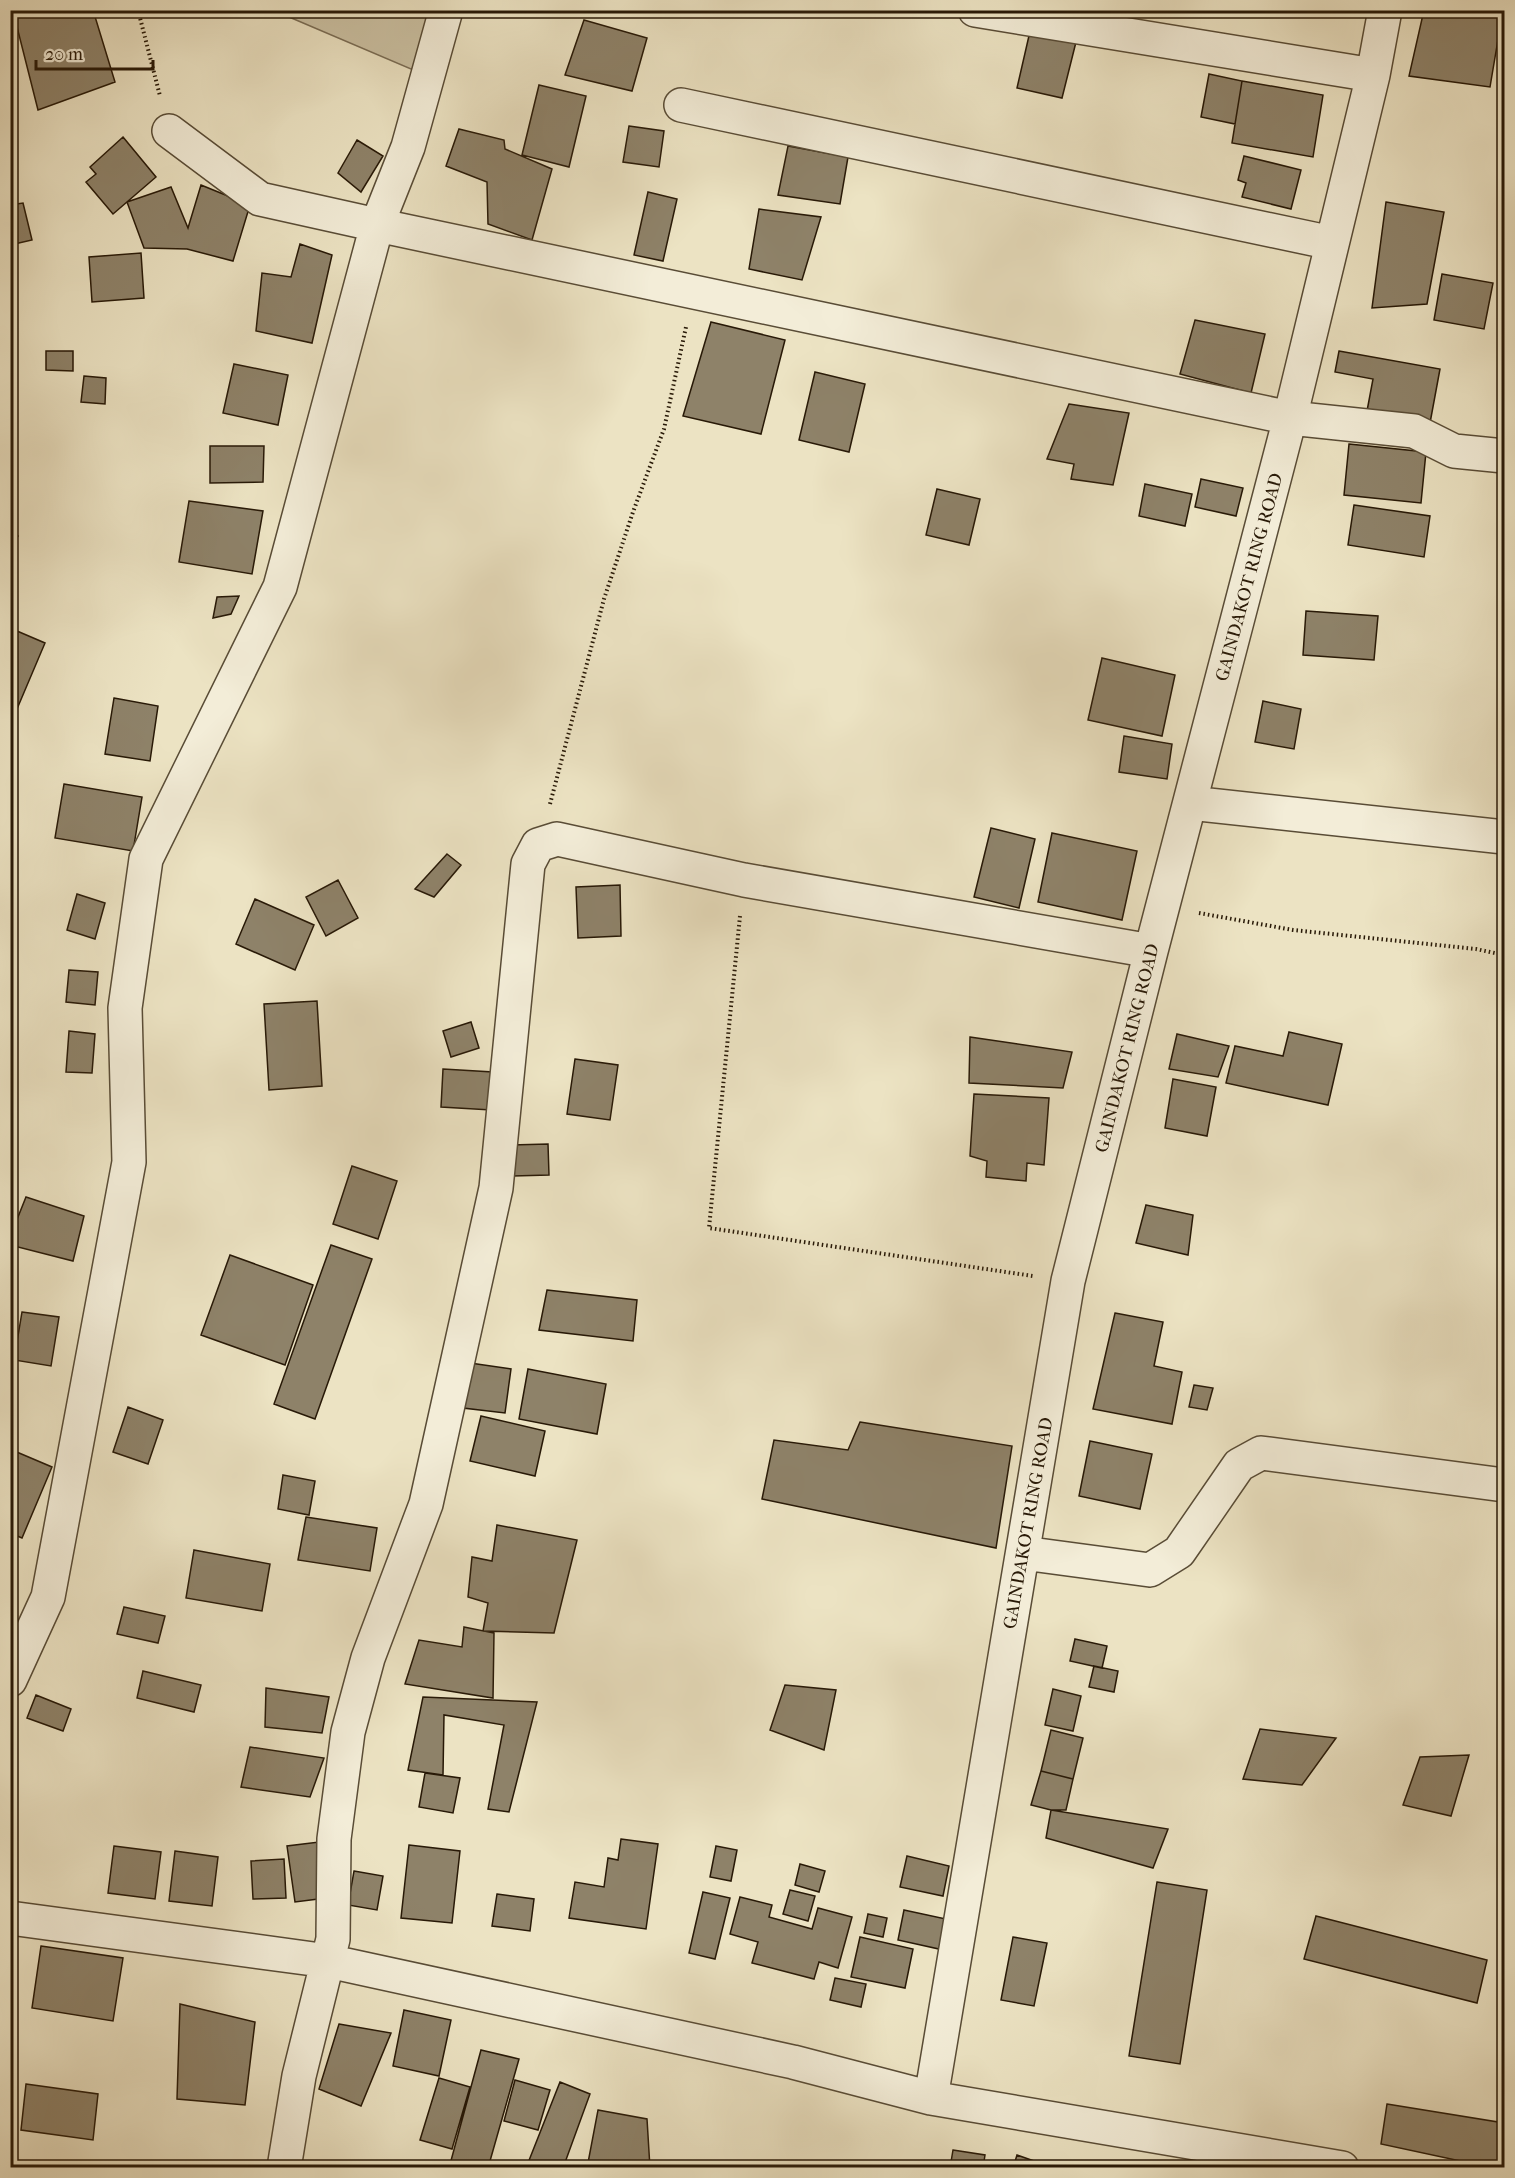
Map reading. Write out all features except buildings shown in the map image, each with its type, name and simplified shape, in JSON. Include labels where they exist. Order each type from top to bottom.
[{"type":"street","points":[[10,1680],[48,1596],[129,1162],[125,1008],[146,859],[280,587],[377,225],[408,147],[446,10]]},
{"type":"street","points":[[975,10],[1373,75]]},
{"type":"street","name":"GAINDAKOT RING ROAD","points":[[931,2098],[1068,1281],[1151,951],[1290,418],[1373,75],[1385,10]]},
{"type":"street","points":[[681,105],[1332,243]]},
{"type":"street","points":[[169,131],[260,198],[377,225],[1290,418],[1414,431],[1454,451],[1504,456]]},
{"type":"street","points":[[1190,803],[1504,837]]},
{"type":"street","points":[[284,2168],[299,2076],[333,1939],[334,1839],[348,1732],[368,1658],[426,1504],[496,1188],[528,864],[538,845],[557,839],[744,880],[1151,951]]},
{"type":"street","points":[[1023,1553],[1150,1570],[1179,1552],[1239,1465],[1261,1453],[1504,1485]]},
{"type":"street","points":[[10,1918],[328,1961],[793,2062],[931,2098],[1342,2168]]},
{"type":"path","points":[[138,10],[169,131]]},
{"type":"path","points":[[538,845],[604,599],[664,429],[693,292]]},
{"type":"path","points":[[744,880],[709,1228],[1068,1281]]},
{"type":"path","points":[[1163,907],[1293,930],[1476,949],[1504,955]]},
{"type":"shaded area","points":[[275,11],[436,11],[425,75]]}]
